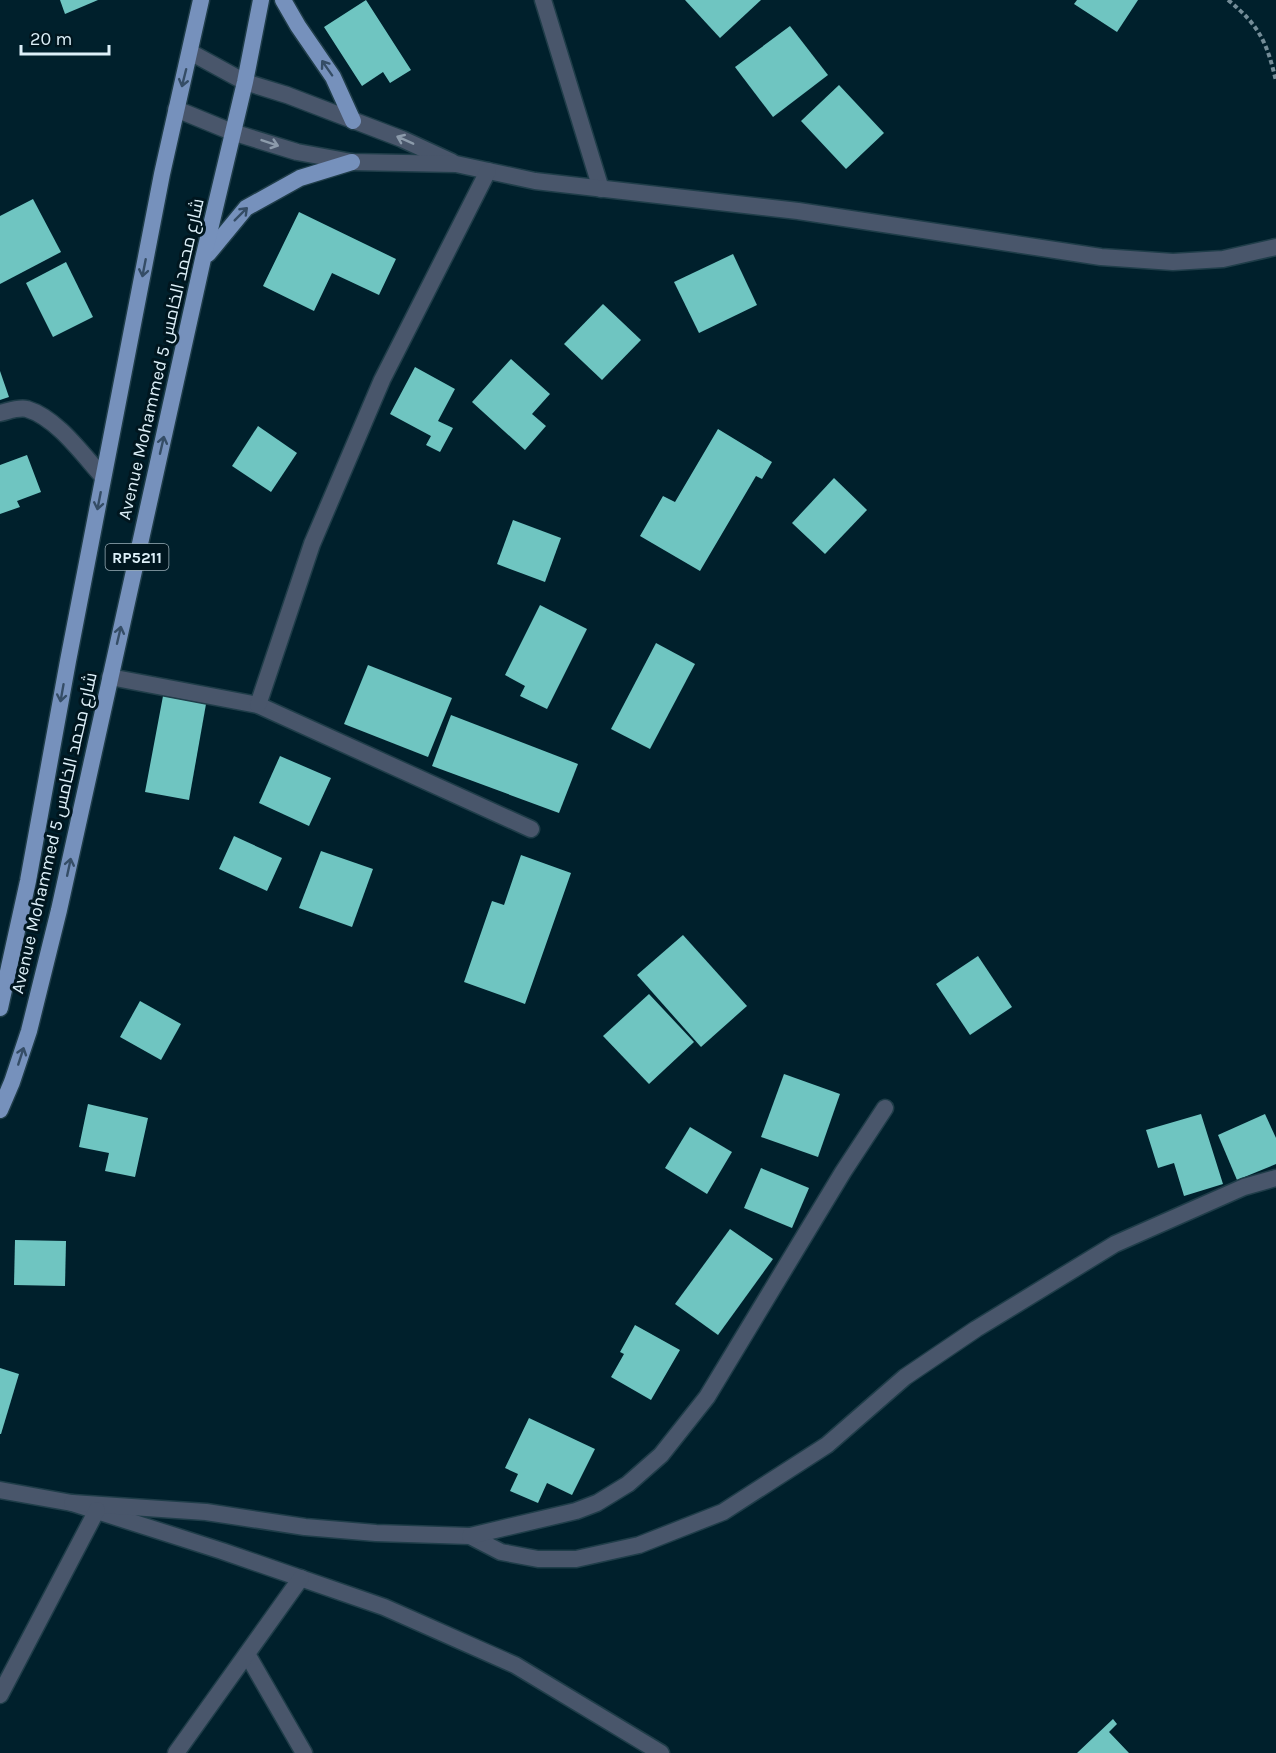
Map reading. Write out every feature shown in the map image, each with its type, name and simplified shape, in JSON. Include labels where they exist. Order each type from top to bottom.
[{"type":"main road","name":"Avenue Mohammed 5 شارع محمد الخامس","points":[[0,1008],[28,881],[103,477],[176,109],[201,0]]},
{"type":"main road","name":"Avenue Mohammed 5 شارع محمد الخامس","points":[[0,1110],[29,1031],[60,910],[203,259],[245,82],[261,0]]},
{"type":"main road","points":[[283,0],[333,77],[353,121]]},
{"type":"main road","points":[[203,259],[224,231],[246,208],[300,178],[352,162]]},
{"type":"street","points":[[543,0],[602,189]]},
{"type":"street","points":[[190,52],[245,82],[287,94],[402,139],[456,164]]},
{"type":"street","points":[[176,109],[232,132],[297,152],[352,162],[456,164],[535,181],[798,211],[1101,257],[1173,262],[1223,260],[1276,248]]},
{"type":"street","points":[[258,705],[312,544],[382,380],[488,171]]},
{"type":"street","points":[[0,413],[27,409],[53,423],[103,477]]},
{"type":"street","points":[[110,677],[258,705],[531,829]]},
{"type":"street","points":[[72,1503],[206,1512],[305,1527],[376,1533],[471,1536],[576,1511],[597,1503],[628,1484],[661,1455],[707,1397],[843,1172],[885,1108]]},
{"type":"street","points":[[471,1536],[501,1552],[538,1559],[576,1559],[639,1545],[723,1512],[827,1445],[905,1377],[1037,1291],[1115,1244],[1244,1187],[1276,1178]]},
{"type":"street","points":[[0,1490],[72,1503],[97,1510],[384,1607],[515,1665],[661,1753]]},
{"type":"street","points":[[0,1695],[97,1510]]},
{"type":"street","points":[[176,1753],[301,1578]]},
{"type":"street","points":[[247,1654],[304,1753]]},
{"type":"path","points":[[1228,0],[1242,11],[1269,49],[1276,81]]},
{"type":"building","points":[[60,0],[98,0],[65,14]]},
{"type":"building","points":[[366,0],[411,70],[390,83],[383,72],[362,86],[324,27]]},
{"type":"building","points":[[685,0],[761,0],[720,38]]},
{"type":"building","points":[[1077,0],[1138,0],[1117,32],[1074,4]]},
{"type":"building","points":[[790,26],[828,75],[773,117],[735,67]]},
{"type":"building","points":[[839,85],[884,133],[846,169],[801,121]]},
{"type":"building","points":[[33,199],[61,252],[0,284],[0,216]]},
{"type":"building","points":[[299,212],[396,259],[379,295],[332,273],[314,311],[263,286]]},
{"type":"building","points":[[733,254],[757,305],[699,333],[674,282]]},
{"type":"building","points":[[66,262],[93,317],[53,337],[26,283]]},
{"type":"building","points":[[603,304],[641,340],[602,380],[564,344]]},
{"type":"building","points":[[511,359],[550,394],[532,414],[546,426],[525,450],[472,402]]},
{"type":"building","points":[[415,367],[455,389],[438,421],[453,428],[440,452],[426,445],[431,436],[390,414]]},
{"type":"building","points":[[0,371],[9,397],[0,400]]},
{"type":"building","points":[[258,426],[297,453],[271,492],[232,466]]},
{"type":"building","points":[[718,429],[772,462],[762,479],[756,476],[700,571],[640,536],[663,496],[675,502]]},
{"type":"building","points":[[27,455],[41,492],[17,501],[20,507],[0,514],[0,465]]},
{"type":"building","points":[[834,478],[867,510],[825,554],[792,523]]},
{"type":"building","points":[[513,520],[561,538],[545,582],[497,564]]},
{"type":"building","points":[[540,605],[587,629],[547,709],[520,696],[525,686],[505,675]]},
{"type":"building","points":[[656,643],[695,664],[650,749],[611,729]]},
{"type":"building","points":[[368,665],[452,698],[428,757],[344,724]]},
{"type":"building","points":[[163,696],[206,704],[189,800],[145,792]]},
{"type":"building","points":[[451,715],[578,764],[559,813],[432,766]]},
{"type":"building","points":[[280,756],[331,778],[309,826],[259,803]]},
{"type":"building","points":[[234,836],[282,858],[267,891],[219,869]]},
{"type":"building","points":[[321,851],[373,869],[352,927],[299,908]]},
{"type":"building","points":[[521,855],[571,873],[525,1004],[464,982],[492,901],[504,905]]},
{"type":"building","points":[[683,935],[747,1006],[701,1047],[637,975]]},
{"type":"building","points":[[978,956],[1012,1007],[970,1035],[936,984]]},
{"type":"building","points":[[649,994],[694,1042],[649,1084],[603,1036]]},
{"type":"building","points":[[140,1001],[181,1024],[161,1060],[120,1037]]},
{"type":"building","points":[[784,1074],[840,1094],[818,1157],[761,1137]]},
{"type":"building","points":[[88,1104],[148,1118],[135,1177],[105,1171],[109,1153],[79,1147]]},
{"type":"building","points":[[1201,1114],[1223,1184],[1184,1196],[1174,1163],[1158,1168],[1146,1130]]},
{"type":"building","points":[[1265,1114],[1276,1138],[1276,1164],[1237,1180],[1218,1135]]},
{"type":"building","points":[[690,1127],[732,1152],[707,1194],[665,1168]]},
{"type":"building","points":[[761,1168],[809,1188],[792,1228],[744,1208]]},
{"type":"building","points":[[730,1229],[773,1259],[718,1335],[675,1304]]},
{"type":"building","points":[[15,1240],[66,1241],[65,1286],[14,1285]]},
{"type":"building","points":[[635,1325],[680,1350],[651,1400],[611,1377],[624,1354],[620,1352]]},
{"type":"building","points":[[0,1368],[19,1374],[1,1434],[0,1434]]},
{"type":"building","points":[[529,1418],[595,1449],[572,1495],[547,1483],[538,1503],[510,1491],[518,1474],[505,1468]]},
{"type":"building","points":[[1113,1719],[1117,1724],[1109,1732],[1129,1753],[1077,1753]]}]
